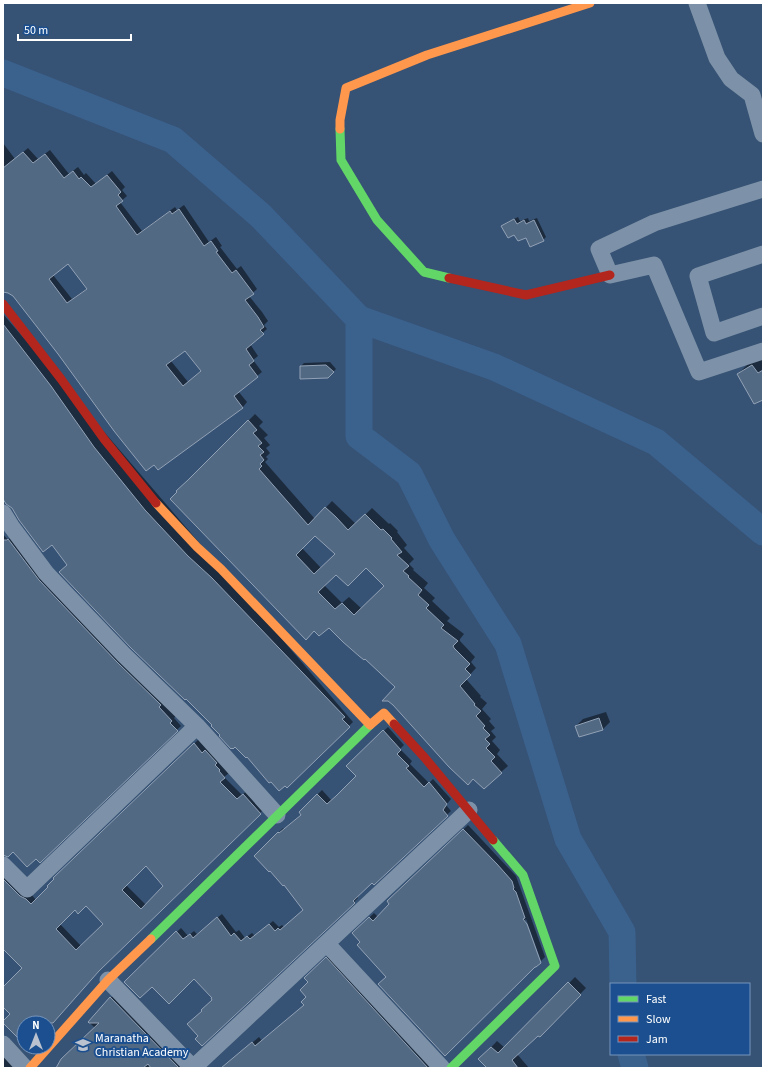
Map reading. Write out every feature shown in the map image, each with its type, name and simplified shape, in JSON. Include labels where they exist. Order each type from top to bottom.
[{"type":"street","points":[[590,3],[427,55],[346,88],[340,120],[341,160],[377,220],[424,272],[526,295],[654,265],[699,372],[763,351]]},
{"type":"street","points":[[697,3],[717,58],[731,79],[752,95],[763,134]]},
{"type":"street","points":[[610,275],[599,249],[654,223],[763,189]]},
{"type":"street","points":[[763,254],[698,276],[714,332],[763,316]]},
{"type":"street","points":[[3,304],[104,439],[154,501],[197,547],[222,569],[370,724]]},
{"type":"street","points":[[3,513],[46,573],[124,655],[197,726],[277,815]]},
{"type":"street","points":[[30,1068],[108,980],[370,724],[384,713],[425,758],[523,875],[555,966],[451,1068]]},
{"type":"street","points":[[3,865],[26,888],[197,726]]},
{"type":"street","points":[[108,980],[193,1068],[469,810]]},
{"type":"street","points":[[326,944],[442,1068]]},
{"type":"street","points":[[3,1044],[25,1068]]},
{"type":"building","points":[[23,152],[33,163],[45,154],[64,178],[73,171],[79,179],[81,177],[91,187],[107,175],[121,192],[118,195],[123,201],[116,206],[137,235],[170,211],[172,214],[179,209],[204,246],[211,241],[218,251],[216,252],[232,273],[236,270],[254,294],[245,300],[264,327],[260,330],[264,334],[246,349],[254,361],[249,365],[258,377],[234,396],[243,408],[158,470],[154,465],[146,471],[114,431],[58,354],[13,296],[3,292],[3,168]],"holes":[[[68,264],[87,289],[67,303],[49,279]],[[185,351],[201,371],[183,386],[166,365]]]},
{"type":"building","points":[[514,219],[517,224],[524,220],[526,224],[534,220],[544,241],[530,247],[526,238],[518,241],[514,235],[508,238],[501,226]]},
{"type":"building","points":[[3,324],[51,386],[94,447],[145,510],[345,717],[342,719],[350,727],[287,788],[285,786],[279,791],[271,782],[269,783],[247,757],[246,758],[235,747],[231,749],[211,726],[212,725],[131,648],[59,572],[67,565],[52,545],[43,552],[12,508],[6,504],[3,499]]},
{"type":"building","points":[[326,365],[334,372],[328,378],[300,379],[300,366]]},
{"type":"building","points":[[752,365],[758,373],[763,370],[763,400],[754,404],[737,374]]},
{"type":"building","points":[[248,420],[257,430],[253,433],[262,443],[258,446],[264,452],[260,455],[264,460],[260,464],[262,466],[259,469],[308,525],[325,507],[348,530],[365,514],[381,530],[383,529],[392,538],[391,539],[402,552],[397,555],[409,566],[403,571],[422,590],[418,595],[429,605],[426,608],[444,625],[441,628],[458,641],[453,646],[454,648],[470,664],[465,669],[471,675],[460,686],[475,704],[474,705],[481,711],[476,716],[485,726],[483,728],[490,735],[485,739],[490,744],[486,748],[495,757],[491,761],[502,773],[484,789],[473,779],[468,785],[449,767],[393,705],[388,701],[382,701],[395,687],[365,659],[364,660],[359,656],[329,628],[319,636],[314,631],[306,640],[170,499]],"holes":[[[315,536],[335,554],[314,574],[296,555]],[[366,568],[384,586],[354,615],[342,603],[335,609],[318,592],[336,575],[348,586]]]},
{"type":"building","points":[[8,539],[39,580],[117,662],[161,705],[159,707],[172,721],[170,723],[178,731],[40,863],[36,859],[27,867],[13,852],[8,857],[3,855],[3,540]]},
{"type":"building","points":[[599,718],[603,730],[579,737],[575,726]]},
{"type":"building","points":[[383,730],[401,750],[397,754],[409,766],[406,768],[424,787],[429,782],[447,804],[443,810],[448,816],[374,885],[372,883],[353,901],[355,903],[202,1046],[195,1039],[198,1036],[187,1024],[202,1011],[201,1010],[212,1000],[212,998],[194,979],[169,1004],[152,987],[140,998],[124,982],[176,931],[183,939],[190,934],[193,938],[217,917],[231,936],[234,933],[241,941],[247,936],[250,939],[269,924],[275,931],[278,928],[280,930],[303,910],[284,885],[283,886],[254,856],[278,832],[279,833],[301,815],[299,812],[317,794],[327,804],[336,796],[356,776],[346,766]]},
{"type":"building","points":[[194,743],[202,753],[205,750],[217,763],[215,765],[225,778],[220,782],[237,799],[243,794],[261,814],[99,971],[56,1020],[56,1015],[16,1015],[16,1036],[3,1023],[3,1021],[10,1014],[3,1007],[3,987],[22,968],[3,949],[3,879],[20,896],[31,904],[54,879],[53,878]],"holes":[[[146,866],[163,886],[141,909],[122,890]],[[86,906],[103,924],[76,950],[56,929],[75,910],[78,914]]]},
{"type":"building","points":[[463,829],[512,881],[513,889],[516,892],[525,918],[523,919],[527,924],[541,963],[535,967],[445,1056],[378,984],[386,977],[357,945],[360,942],[352,933],[369,917],[373,921],[389,904],[387,901]]},
{"type":"building","points":[[326,957],[428,1068],[221,1068],[252,1042],[255,1046],[304,1005],[301,1002],[306,997],[300,990],[308,982],[304,978]]},
{"type":"building","points":[[568,982],[581,995],[540,1037],[538,1036],[512,1060],[518,1068],[487,1068],[478,1059],[491,1047],[498,1053]]},
{"type":"building","points":[[110,997],[179,1068],[151,1068],[148,1064],[143,1068],[56,1068],[61,1059],[99,1023],[88,1022]]},
{"type":"waterway","points":[[3,73],[173,140],[261,216],[359,319],[494,367],[656,442],[763,532]]},
{"type":"waterway","points":[[359,319],[359,436],[409,474],[442,540],[508,644],[568,839],[622,932],[623,983]]},
{"type":"waterway","points":[[631,1055],[635,1068]]},
{"type":"traffic: fast","points":[[340,129],[341,160],[377,220],[424,272],[449,278]]},
{"type":"traffic: fast","points":[[151,939],[370,725]]},
{"type":"traffic: fast","points":[[451,1068],[555,966],[523,875],[493,840]]},
{"type":"traffic: slow","points":[[340,129],[340,120],[346,88],[427,55],[590,3]]},
{"type":"traffic: slow","points":[[156,503],[370,725],[384,713],[394,724]]},
{"type":"traffic: slow","points":[[30,1068],[108,980],[151,939]]},
{"type":"traffic: jam","points":[[449,278],[526,295],[610,275]]},
{"type":"traffic: jam","points":[[3,304],[61,379],[104,439],[156,503]]},
{"type":"traffic: jam","points":[[394,724],[425,758],[493,840]]},
{"type":"place","name":"Maranatha Christian Academy","points":[[83,1045]]}]
